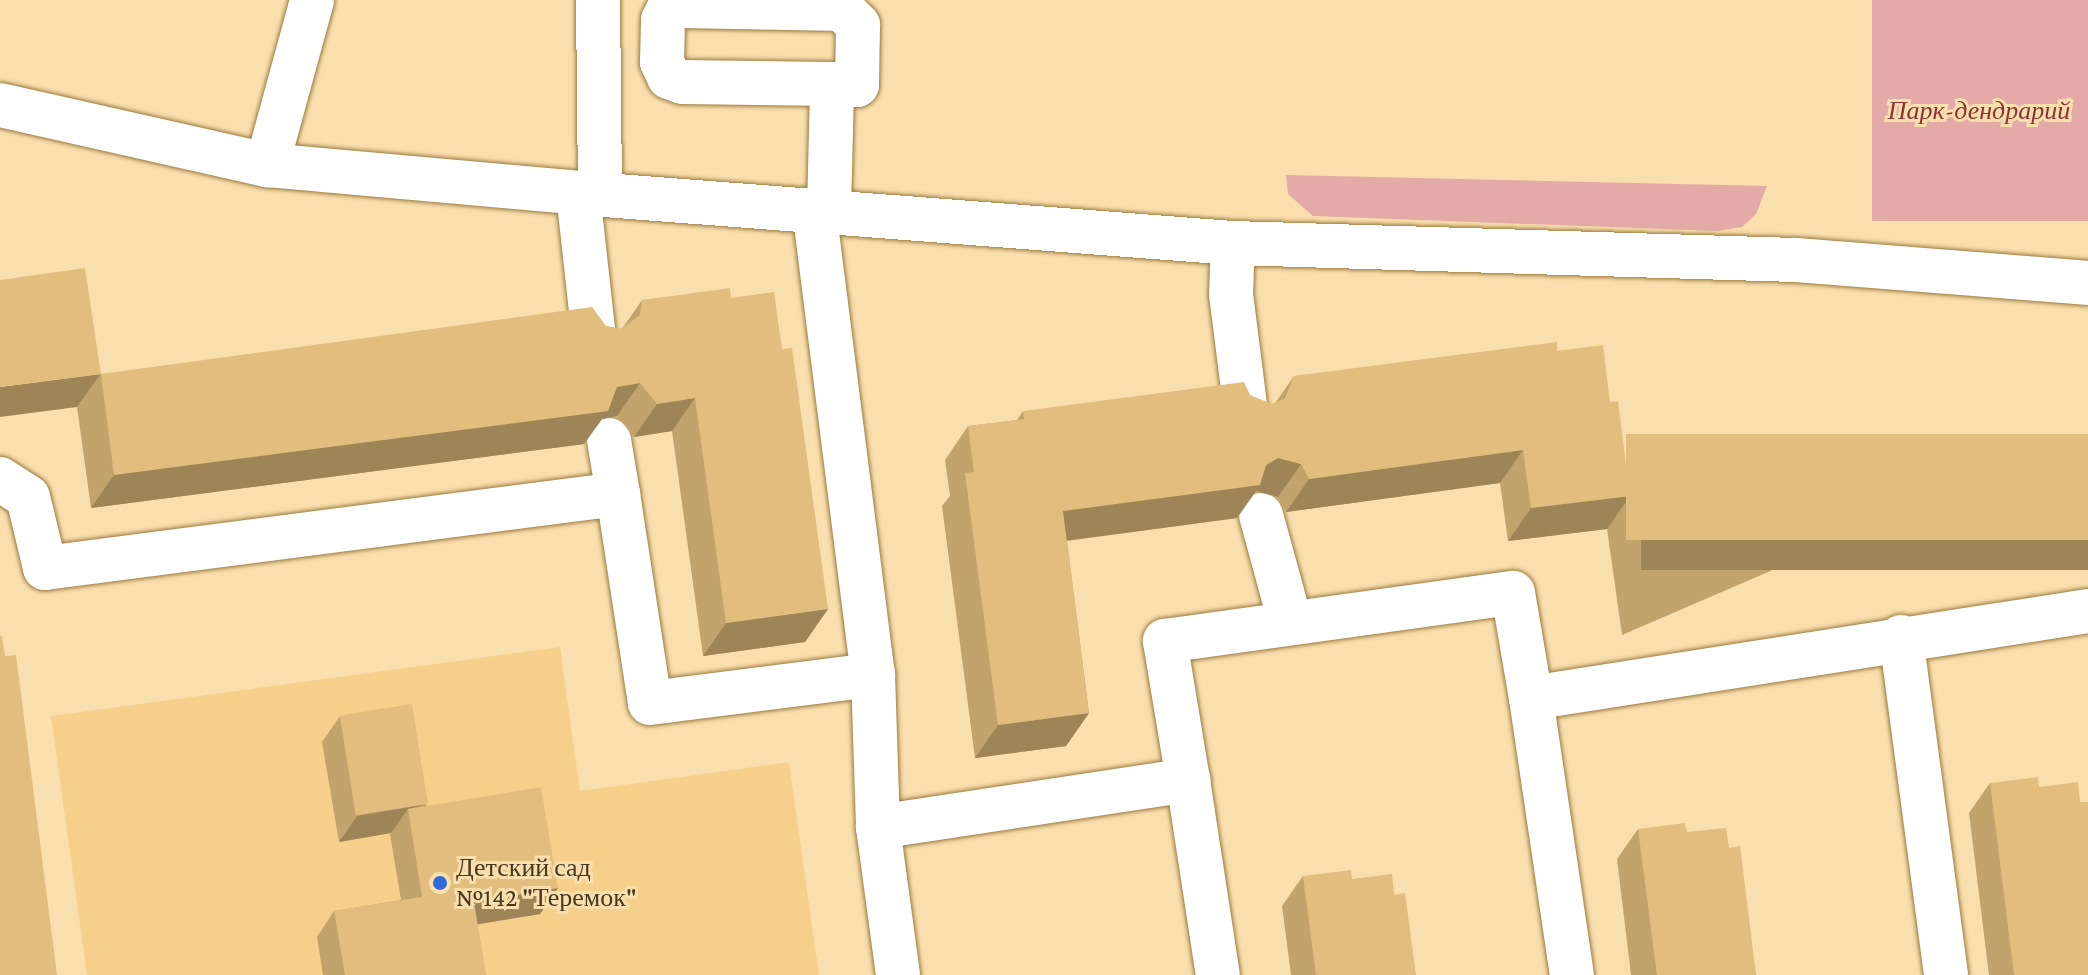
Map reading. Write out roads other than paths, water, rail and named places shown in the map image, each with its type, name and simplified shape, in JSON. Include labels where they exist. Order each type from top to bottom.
[{"type":"street","points":[[267,165],[312,0]]},
{"type":"street","points":[[594,337],[589,194],[598,0]]},
{"type":"street","points":[[832,84],[822,210],[873,675],[878,827],[898,975]]},
{"type":"street","points":[[0,105],[267,165],[589,194],[1233,243],[1796,260],[2088,283]]},
{"type":"street","points":[[1233,243],[1231,294],[1246,412]]},
{"type":"street","points":[[609,440],[650,703],[873,675]]},
{"type":"street","points":[[0,479],[28,497],[45,568],[618,494]]},
{"type":"street","points":[[1261,515],[1290,621]]},
{"type":"street","points":[[1218,975],[1165,641],[1290,621],[1513,593],[1572,975]]},
{"type":"street","points":[[1531,698],[1901,637],[2088,611]]},
{"type":"street","points":[[1901,637],[1946,975]]},
{"type":"street","points":[[878,827],[1188,780]]},
{"type":"place","name":"Детский сад №142 \"Теремок\"","points":[[440,883]]},
{"type":"park label","name":"Парк-дендрарий","points":[[1979,111]]}]
